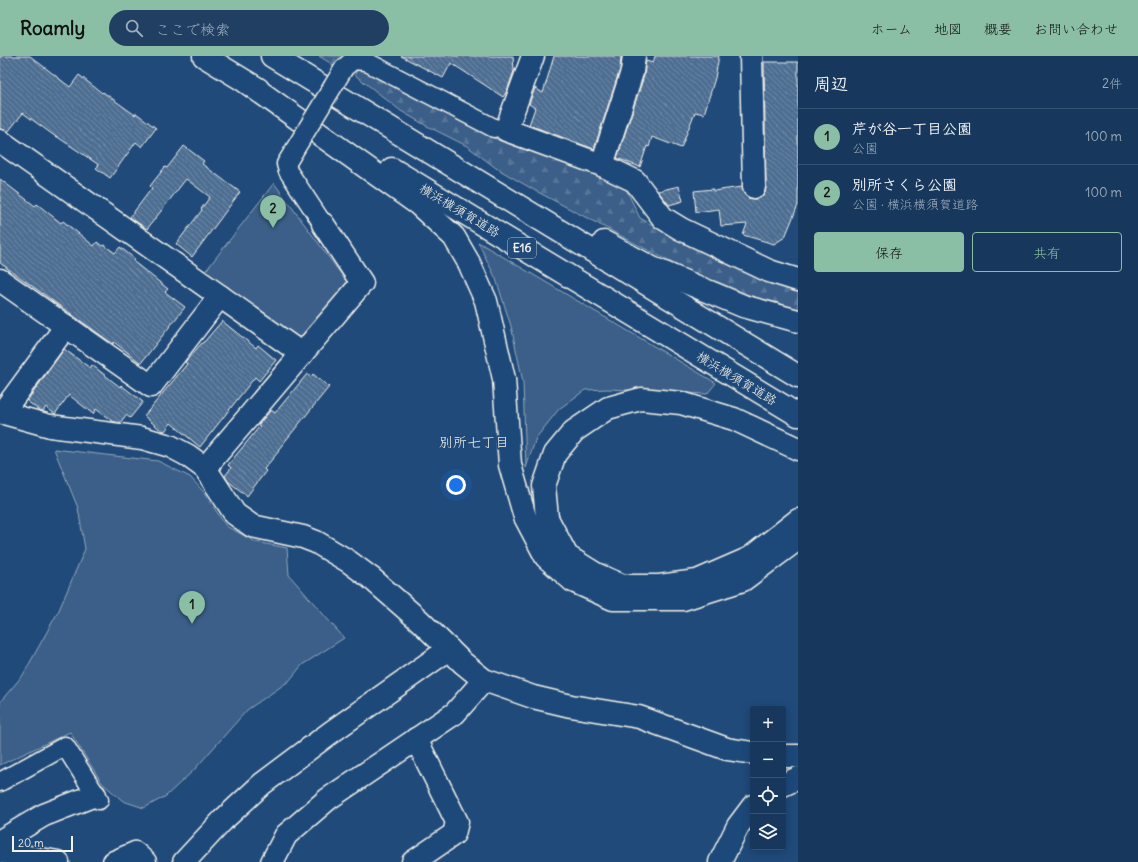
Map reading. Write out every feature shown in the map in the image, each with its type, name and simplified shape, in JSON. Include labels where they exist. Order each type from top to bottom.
[{"type":"main road","name":"横浜横須賀道路","points":[[204,56],[798,415]]},
{"type":"main road","name":"E16","points":[[272,56],[798,376]]},
{"type":"main road","points":[[533,56],[500,129],[602,165],[635,181],[663,218],[681,229],[769,271],[798,280]]},
{"type":"main road","points":[[602,165],[632,72],[634,56]]},
{"type":"main road","points":[[751,56],[754,187]]},
{"type":"main road","points":[[305,77],[652,268],[743,306],[798,321]]},
{"type":"main road","points":[[246,82],[418,204],[454,237],[469,263],[486,301],[504,379],[510,465],[525,517],[546,557],[573,581],[613,599],[683,599],[743,580],[798,539]]},
{"type":"main road","points":[[0,141],[302,354]]},
{"type":"main road","points":[[205,468],[362,283],[323,224]]},
{"type":"main road","points":[[0,280],[151,386],[220,296]]},
{"type":"main road","points":[[66,326],[1,413],[50,426],[142,438],[170,446],[187,455],[205,468],[235,514],[252,526],[304,537],[316,542],[348,561],[390,594],[484,680],[533,697],[571,706],[639,717],[727,748],[750,752]]},
{"type":"main road","points":[[798,449],[734,419],[681,403],[641,399],[608,408],[574,431],[555,454],[544,486],[547,518],[567,556],[596,574],[623,586],[659,586],[697,581],[750,558],[798,520]]},
{"type":"main road","points":[[184,862],[223,820],[262,784],[336,729],[449,649]]},
{"type":"main road","points":[[272,862],[286,836],[322,805],[455,713],[484,680]]},
{"type":"main road","points":[[413,862],[454,834],[457,822],[416,739]]},
{"type":"main road","points":[[786,756],[798,756]]},
{"type":"main road","points":[[786,784],[798,778]]},
{"type":"main road","points":[[0,841],[44,815],[97,798]]},
{"type":"main road","points":[[720,862],[738,826],[750,810]]},
{"type":"main road","points":[[0,852],[58,862]]},
{"type":"main road","points":[[114,862],[135,853],[145,862]]},
{"type":"street","points":[[323,224],[288,172],[286,164],[344,68],[354,60],[365,61],[500,129]]},
{"type":"street","points":[[0,782],[65,746],[97,798]]},
{"type":"green space","points":[[319,56],[339,56],[346,59],[338,68]]},
{"type":"green space","points":[[362,70],[500,141],[624,185],[640,218],[700,251],[781,282],[798,285],[798,311],[755,301],[749,295],[718,282],[697,276],[534,190],[496,168],[467,146],[401,111],[355,75],[356,71]]},
{"type":"green space","points":[[274,183],[347,282],[301,341],[204,273]]},
{"type":"green space","points":[[478,242],[716,383],[707,394],[608,389],[585,390],[559,409],[536,438],[526,468],[523,382],[511,326],[496,279]]},
{"type":"green space","points":[[54,449],[158,461],[190,477],[203,491],[226,526],[256,542],[287,548],[289,575],[344,638],[302,665],[289,681],[247,710],[194,770],[166,796],[144,808],[123,801],[102,783],[70,732],[0,765],[0,702],[23,675],[59,610],[85,549],[78,508]]},
{"type":"building","points":[[0,56],[30,56],[70,87],[79,75],[102,93],[103,92],[135,115],[136,113],[156,128],[142,147],[136,142],[110,178],[96,168],[99,165],[23,113],[8,132],[0,129]]},
{"type":"building","points":[[401,56],[513,56],[514,71],[507,91],[503,97],[451,63],[443,78]]},
{"type":"building","points":[[554,56],[621,56],[620,69],[594,149],[529,125],[535,108],[529,104],[535,88],[543,93]]},
{"type":"building","points":[[655,56],[719,56],[715,78],[704,114],[695,112],[681,148],[652,137],[649,147],[647,146],[640,167],[617,158],[644,76],[646,61],[653,63]]},
{"type":"building","points":[[764,62],[798,62],[798,205],[785,237],[774,244],[743,235],[747,224],[721,226],[719,209],[696,212],[694,191],[713,189],[713,191],[742,187],[744,194],[748,198],[754,199],[760,198],[765,193]]},
{"type":"building","points":[[184,146],[204,161],[202,164],[240,192],[192,257],[176,244],[210,197],[186,179],[147,229],[130,217],[152,188],[150,186],[165,167],[167,168]]},
{"type":"building","points":[[0,179],[35,206],[37,204],[61,223],[63,221],[94,246],[97,242],[115,253],[120,247],[135,259],[134,262],[168,289],[165,292],[185,307],[141,363],[114,342],[113,344],[0,263]]},
{"type":"building","points":[[679,186],[683,201],[669,205],[658,191]]},
{"type":"building","points":[[222,321],[256,348],[258,345],[276,360],[259,381],[255,377],[200,447],[171,423],[165,431],[161,430],[144,416],[187,364],[185,362]]},
{"type":"building","points":[[64,349],[90,368],[92,365],[120,387],[121,385],[143,402],[130,418],[126,415],[120,423],[112,421],[96,409],[93,414],[69,395],[55,414],[46,407],[43,411],[39,410],[27,401]]},
{"type":"building","points":[[307,374],[311,377],[313,374],[329,387],[278,450],[279,451],[264,469],[266,471],[247,496],[228,481],[225,476],[231,468],[228,465],[271,410],[275,413]]},
{"type":"place","name":"別所さくら公園","points":[[273,228]]},
{"type":"place","name":"芹が谷一丁目公園","points":[[192,624]]},
{"type":"district","name":"別所七丁目","points":[[474,442]]}]
